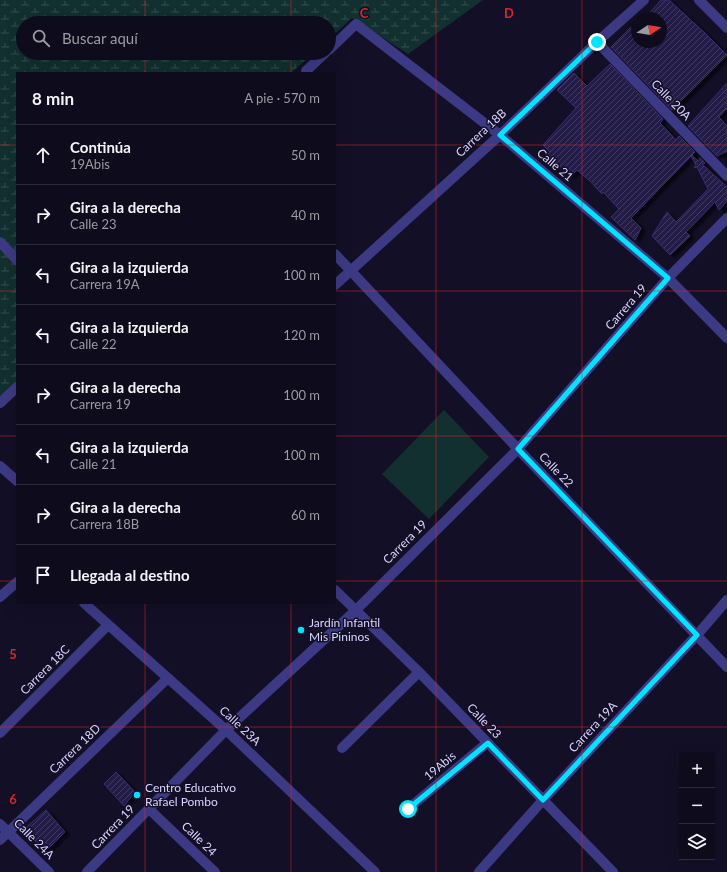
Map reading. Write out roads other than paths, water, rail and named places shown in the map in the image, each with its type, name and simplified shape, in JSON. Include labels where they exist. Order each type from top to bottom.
[{"type":"street","name":"Carrera 18B","points":[[336,284],[500,135],[597,42],[644,0]]},
{"type":"street","points":[[700,0],[727,28]]},
{"type":"street","name":"Calle 21","points":[[336,43],[356,24],[500,135],[668,278],[727,338]]},
{"type":"street","name":"Calle 20A","points":[[597,42],[727,176]]},
{"type":"street","points":[[306,71],[318,60]]},
{"type":"street","name":"Carrera 19","points":[[87,872],[226,730],[354,611],[518,449],[668,278],[727,218]]},
{"type":"street","points":[[0,242],[16,259]]},
{"type":"street","name":"Calle 22","points":[[336,255],[518,449],[727,667]]},
{"type":"street","points":[[0,403],[16,388]]},
{"type":"street","points":[[0,466],[16,480]]},
{"type":"street","points":[[2,592],[16,583]]},
{"type":"street","name":"Calle 23","points":[[336,591],[354,611],[419,672],[613,872]]},
{"type":"street","name":"Carrera 19A","points":[[479,872],[543,800],[697,635],[727,600]]},
{"type":"street","name":"Calle 23A","points":[[85,604],[226,730],[374,872]]},
{"type":"street","name":"Carrera 18C","points":[[0,733],[108,625]]},
{"type":"street","points":[[342,748],[419,672]]},
{"type":"street","name":"Carrera 18D","points":[[0,840],[168,678]]},
{"type":"street","name":"19Abis","points":[[408,809],[488,743]]},
{"type":"street","name":"Calle 24","points":[[149,809],[214,872]]},
{"type":"street","name":"Calle 24A","points":[[0,824],[49,872]]},
{"type":"place","name":"Jardín Infantil Mis Pininos","points":[[301,630]]},
{"type":"place","name":"Centro Educativo Rafael Pombo","points":[[137,795]]}]
